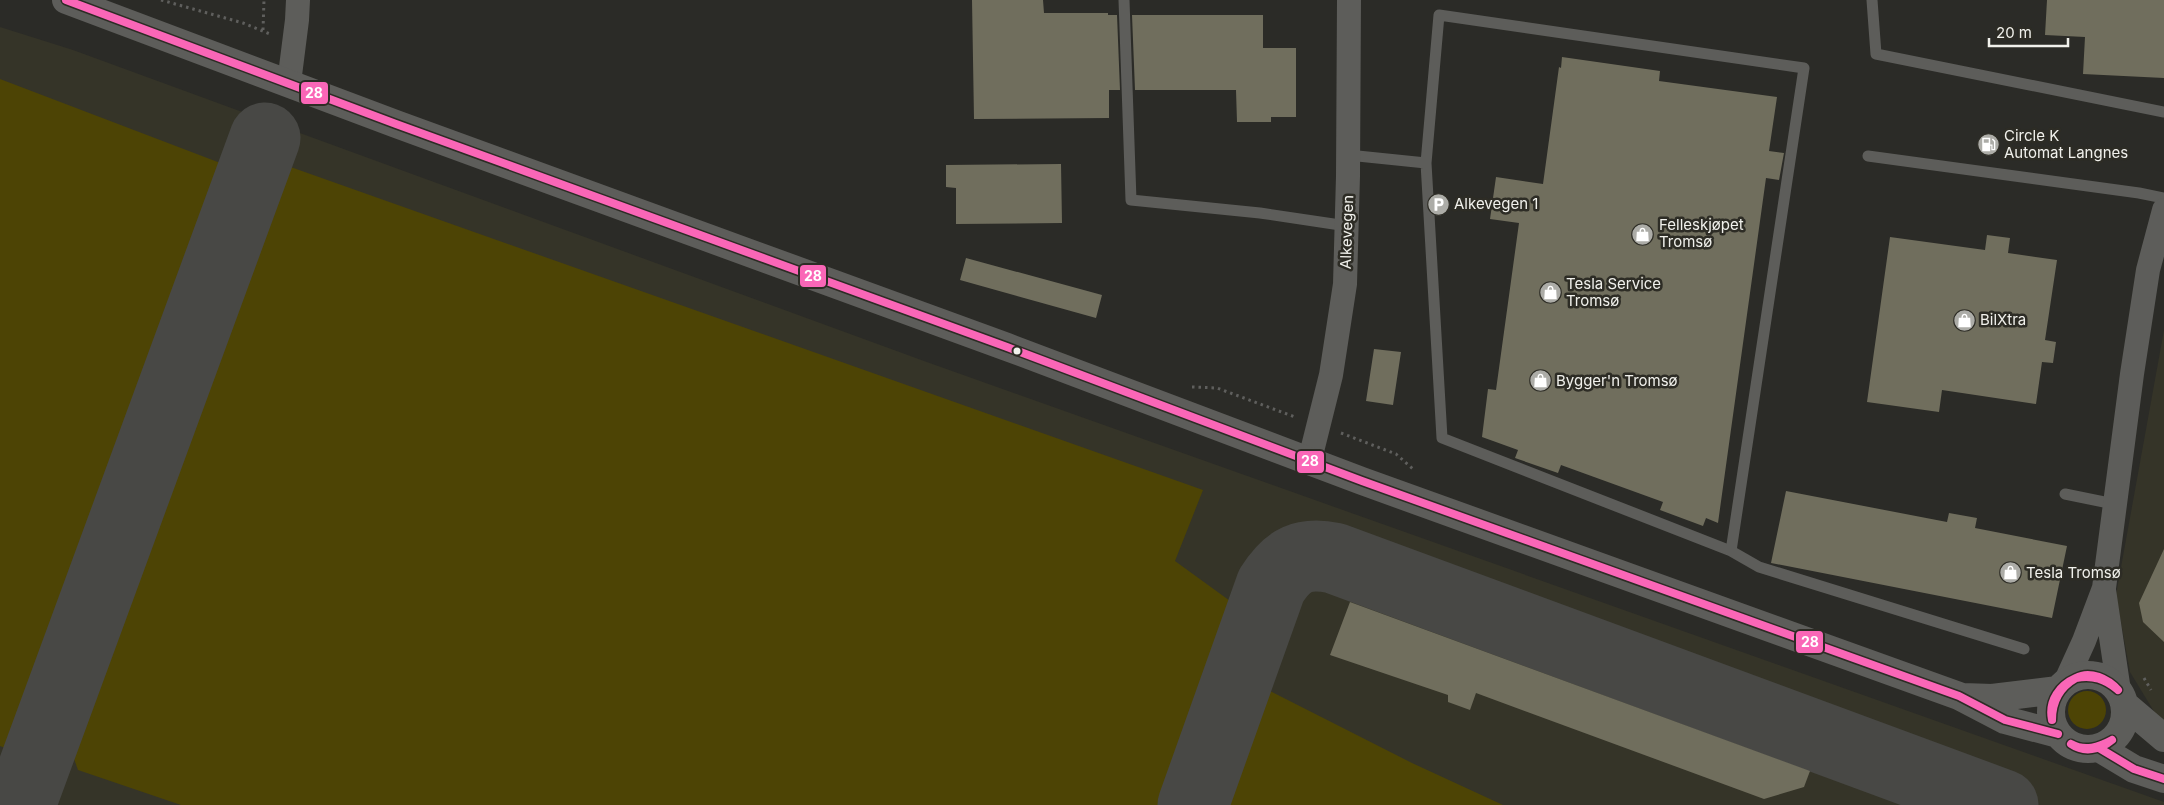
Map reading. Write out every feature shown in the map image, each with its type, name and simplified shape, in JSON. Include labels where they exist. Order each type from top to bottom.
[{"type":"street","points":[[66,0],[396,124],[999,344],[1362,480],[1959,696],[2005,720],[2058,734],[2070,744],[2084,750],[2100,748],[2115,738],[2121,731],[2124,723],[2122,698],[2104,588]]},
{"type":"street","points":[[289,83],[298,0]]},
{"type":"street","name":"Alkevegen","points":[[1310,459],[1320,426],[1340,328],[1345,284],[1349,0]]},
{"type":"street","points":[[2058,734],[2052,720],[2052,704],[2081,648],[2104,588],[2114,504],[2148,270],[2164,210]]},
{"type":"street","points":[[1959,696],[1992,698],[2061,687],[2077,677],[2093,675],[2108,680],[2122,698],[2164,738]]},
{"type":"street","points":[[2100,748],[2134,769],[2164,778]]},
{"type":"lane","points":[[1124,0],[1131,200],[1260,213],[1347,226]]},
{"type":"lane","points":[[1872,0],[1876,54],[2164,112]]},
{"type":"lane","points":[[1731,551],[1804,68],[1439,15],[1426,163],[1442,438],[1731,551],[1760,567],[2024,648]]},
{"type":"lane","points":[[1348,155],[1426,163]]},
{"type":"lane","points":[[1868,156],[2164,198]]},
{"type":"lane","points":[[2065,494],[2114,504]]},
{"type":"path","points":[[161,0],[263,30],[293,48]]},
{"type":"path","points":[[263,30],[264,0]]},
{"type":"path","points":[[1186,387],[1217,388],[1295,417]]},
{"type":"path","points":[[1345,434],[1396,454],[1417,474]]},
{"type":"path","points":[[2143,676],[2152,691]]},
{"type":"shaded area","points":[[0,27],[73,50],[924,361],[2164,802],[2164,805],[0,805]]},
{"type":"shaded area","points":[[0,79],[223,164],[13,751],[0,746]]},
{"type":"shaded area","points":[[285,165],[1203,490],[1175,561],[1237,606],[1166,805],[181,805],[78,770],[67,739],[151,512]]},
{"type":"shaded area","points":[[2164,330],[2164,721],[2158,718],[2130,672],[2116,595]]},
{"type":"shaded area","points":[[1256,684],[1412,763],[1503,805],[1213,805]]},
{"type":"shaded area","points":[[2087,691],[2100,697],[2106,710],[2100,723],[2087,729],[2074,723],[2068,710],[2074,697]]},
{"type":"building","points":[[972,0],[1043,0],[1044,13],[1108,13],[1108,15],[1117,15],[1120,90],[1109,90],[1109,118],[974,119]]},
{"type":"building","points":[[2047,0],[2164,0],[2164,78],[2083,74],[2085,37],[2045,35]]},
{"type":"building","points":[[1132,15],[1263,15],[1263,48],[1296,48],[1296,117],[1271,117],[1271,122],[1237,122],[1236,90],[1135,90]]},
{"type":"building","points":[[1562,57],[1660,71],[1659,81],[1777,97],[1769,151],[1784,153],[1779,180],[1766,178],[1718,523],[1706,518],[1703,526],[1660,510],[1663,502],[1561,465],[1558,473],[1515,458],[1518,450],[1482,437],[1488,389],[1496,390],[1519,223],[1490,219],[1496,177],[1543,184]]},
{"type":"building","points":[[1061,164],[1062,223],[956,224],[956,188],[946,187],[946,165]]},
{"type":"building","points":[[1987,235],[2010,238],[2008,253],[2057,260],[2045,340],[2056,342],[2053,363],[2042,362],[2036,404],[1942,390],[1939,412],[1867,402],[1890,237],[1985,250]]},
{"type":"building","points":[[966,258],[1102,295],[1096,318],[960,280]]},
{"type":"building","points":[[1374,349],[1401,352],[1393,405],[1366,401]]},
{"type":"building","points":[[1786,491],[1947,522],[1949,513],[1977,518],[1975,528],[2067,546],[2052,618],[1771,563]]},
{"type":"building","points":[[2164,549],[2164,642],[2143,622],[2139,603]]},
{"type":"building","points":[[1350,602],[1810,771],[1804,787],[1764,799],[1476,693],[1470,710],[1448,702],[1448,695],[1330,655]]},
{"type":"taxiway","points":[[20,805],[265,138]]},
{"type":"taxiway","points":[[1193,805],[1271,586],[1290,564],[1305,557],[1313,556],[1334,558],[2003,805]]},
{"type":"transit line","name":"28","points":[[66,0],[396,124],[1007,347],[1362,481],[1959,696],[2005,720],[2058,734]]},
{"type":"transit line","name":"28","points":[[2076,678],[2093,675],[2104,679],[2118,690]]},
{"type":"transit line","name":"28","points":[[2076,678],[2088,677],[2098,679],[2118,690]]},
{"type":"transit line","name":"28","points":[[2052,720],[2052,706],[2056,694],[2076,678]]},
{"type":"transit line","name":"28","points":[[2052,720],[2052,713],[2058,695],[2061,690],[2076,678]]},
{"type":"transit line","name":"28","points":[[2071,744],[2081,748],[2092,748],[2112,740]]},
{"type":"transit line","name":"28","points":[[2071,744],[2081,749],[2092,749],[2112,740]]},
{"type":"transit line","name":"28","points":[[2099,748],[2134,769],[2164,779]]},
{"type":"place","name":"Circle K Automat Langnes","points":[[1988,145]]},
{"type":"place","name":"Alkevegen 1","points":[[1438,204]]},
{"type":"place","name":"Felleskjøpet Tromsø","points":[[1643,234]]},
{"type":"place","name":"Tesla Service Tromsø","points":[[1550,293]]},
{"type":"place","name":"BilXtra","points":[[1964,320]]},
{"type":"place","name":"Bygger'n Tromsø","points":[[1540,381]]},
{"type":"place","name":"Tesla Tromsø","points":[[2010,573]]}]
